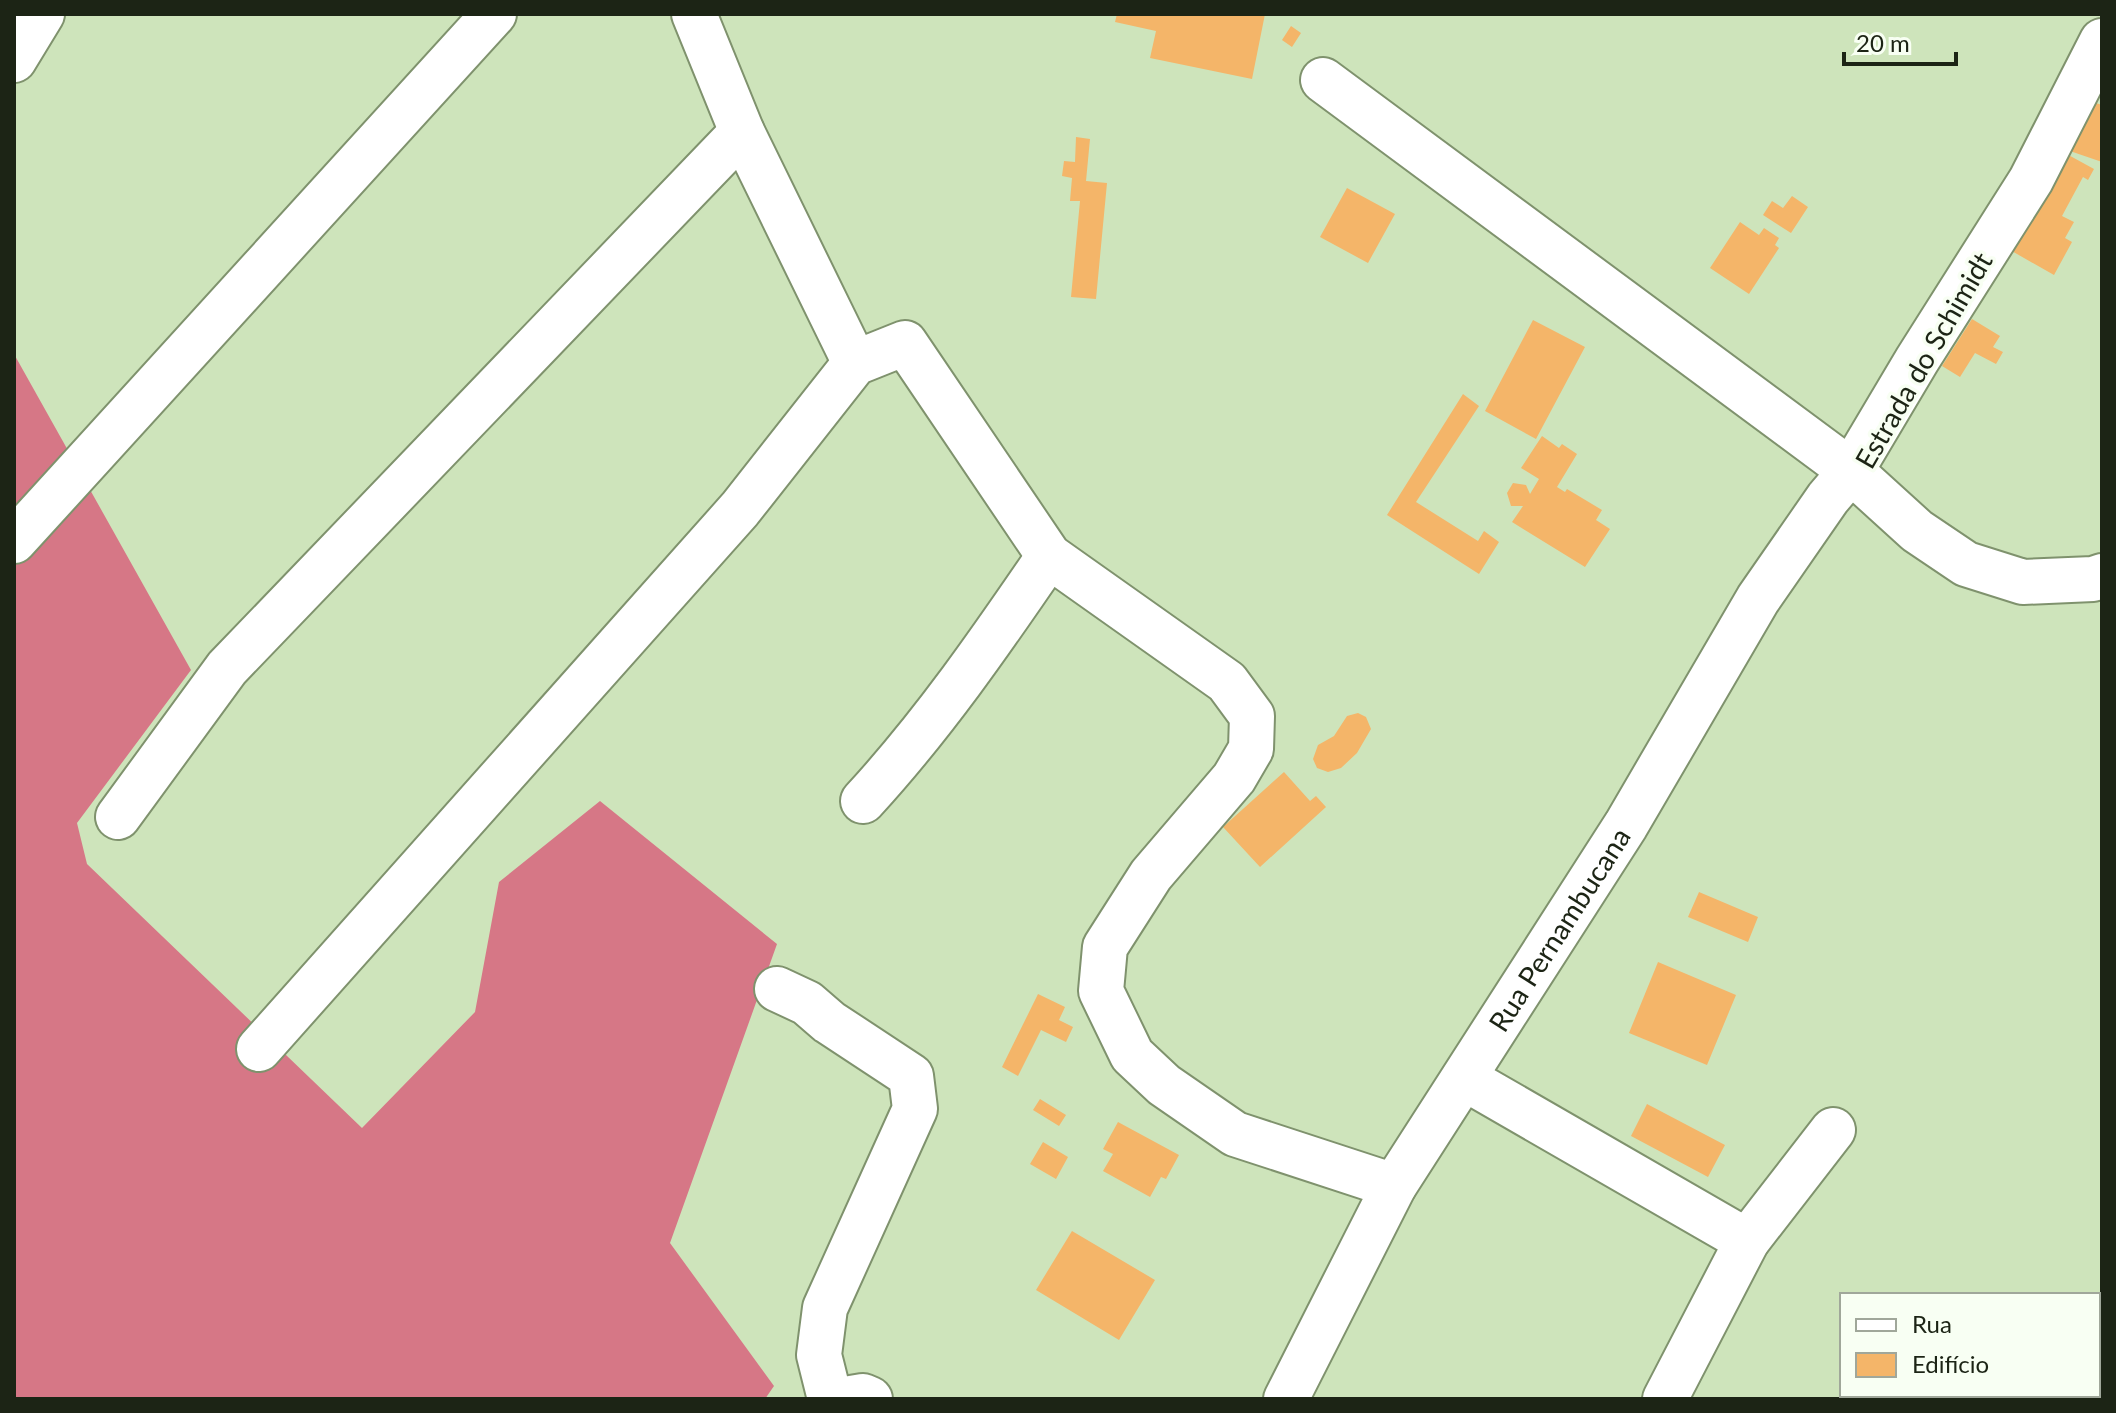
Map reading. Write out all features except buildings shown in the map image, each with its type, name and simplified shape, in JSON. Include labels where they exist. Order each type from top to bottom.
[{"type":"street","points":[[14,60],[42,14]]},
{"type":"street","points":[[14,541],[494,14]]},
{"type":"street","points":[[694,14],[742,132],[855,363]]},
{"type":"street","name":"Estrada do Schimidt","points":[[2102,41],[2031,180],[1851,471],[1917,531],[1966,564],[2023,582],[2102,576]]},
{"type":"street","points":[[1323,80],[1851,471]]},
{"type":"street","points":[[118,817],[227,668],[742,132]]},
{"type":"street","points":[[259,1049],[740,509],[855,363],[905,343],[1049,556],[1227,682],[1252,716],[1251,749],[1234,778],[1151,875],[1105,947],[1101,991],[1132,1055],[1164,1085],[1235,1134],[1394,1186]]},
{"type":"street","name":"Rua Pernambucana","points":[[1286,1399],[1394,1186],[1626,825],[1758,599],[1828,498],[1851,471]]},
{"type":"street","points":[[863,801],[904,756],[977,662],[1049,556]]},
{"type":"street","points":[[777,989],[807,1003],[829,1022],[911,1076],[915,1109],[825,1308],[819,1355],[830,1399]]},
{"type":"street","points":[[1464,1078],[1747,1241]]},
{"type":"street","points":[[1665,1399],[1747,1241],[1833,1130]]},
{"type":"street","points":[[845,1399],[863,1396],[870,1399]]},
{"type":"shaded area","points":[[14,354],[191,670],[77,823],[87,864],[362,1128],[475,1012],[499,882],[600,801],[777,944],[670,1243],[774,1386],[765,1399],[14,1399]]}]
